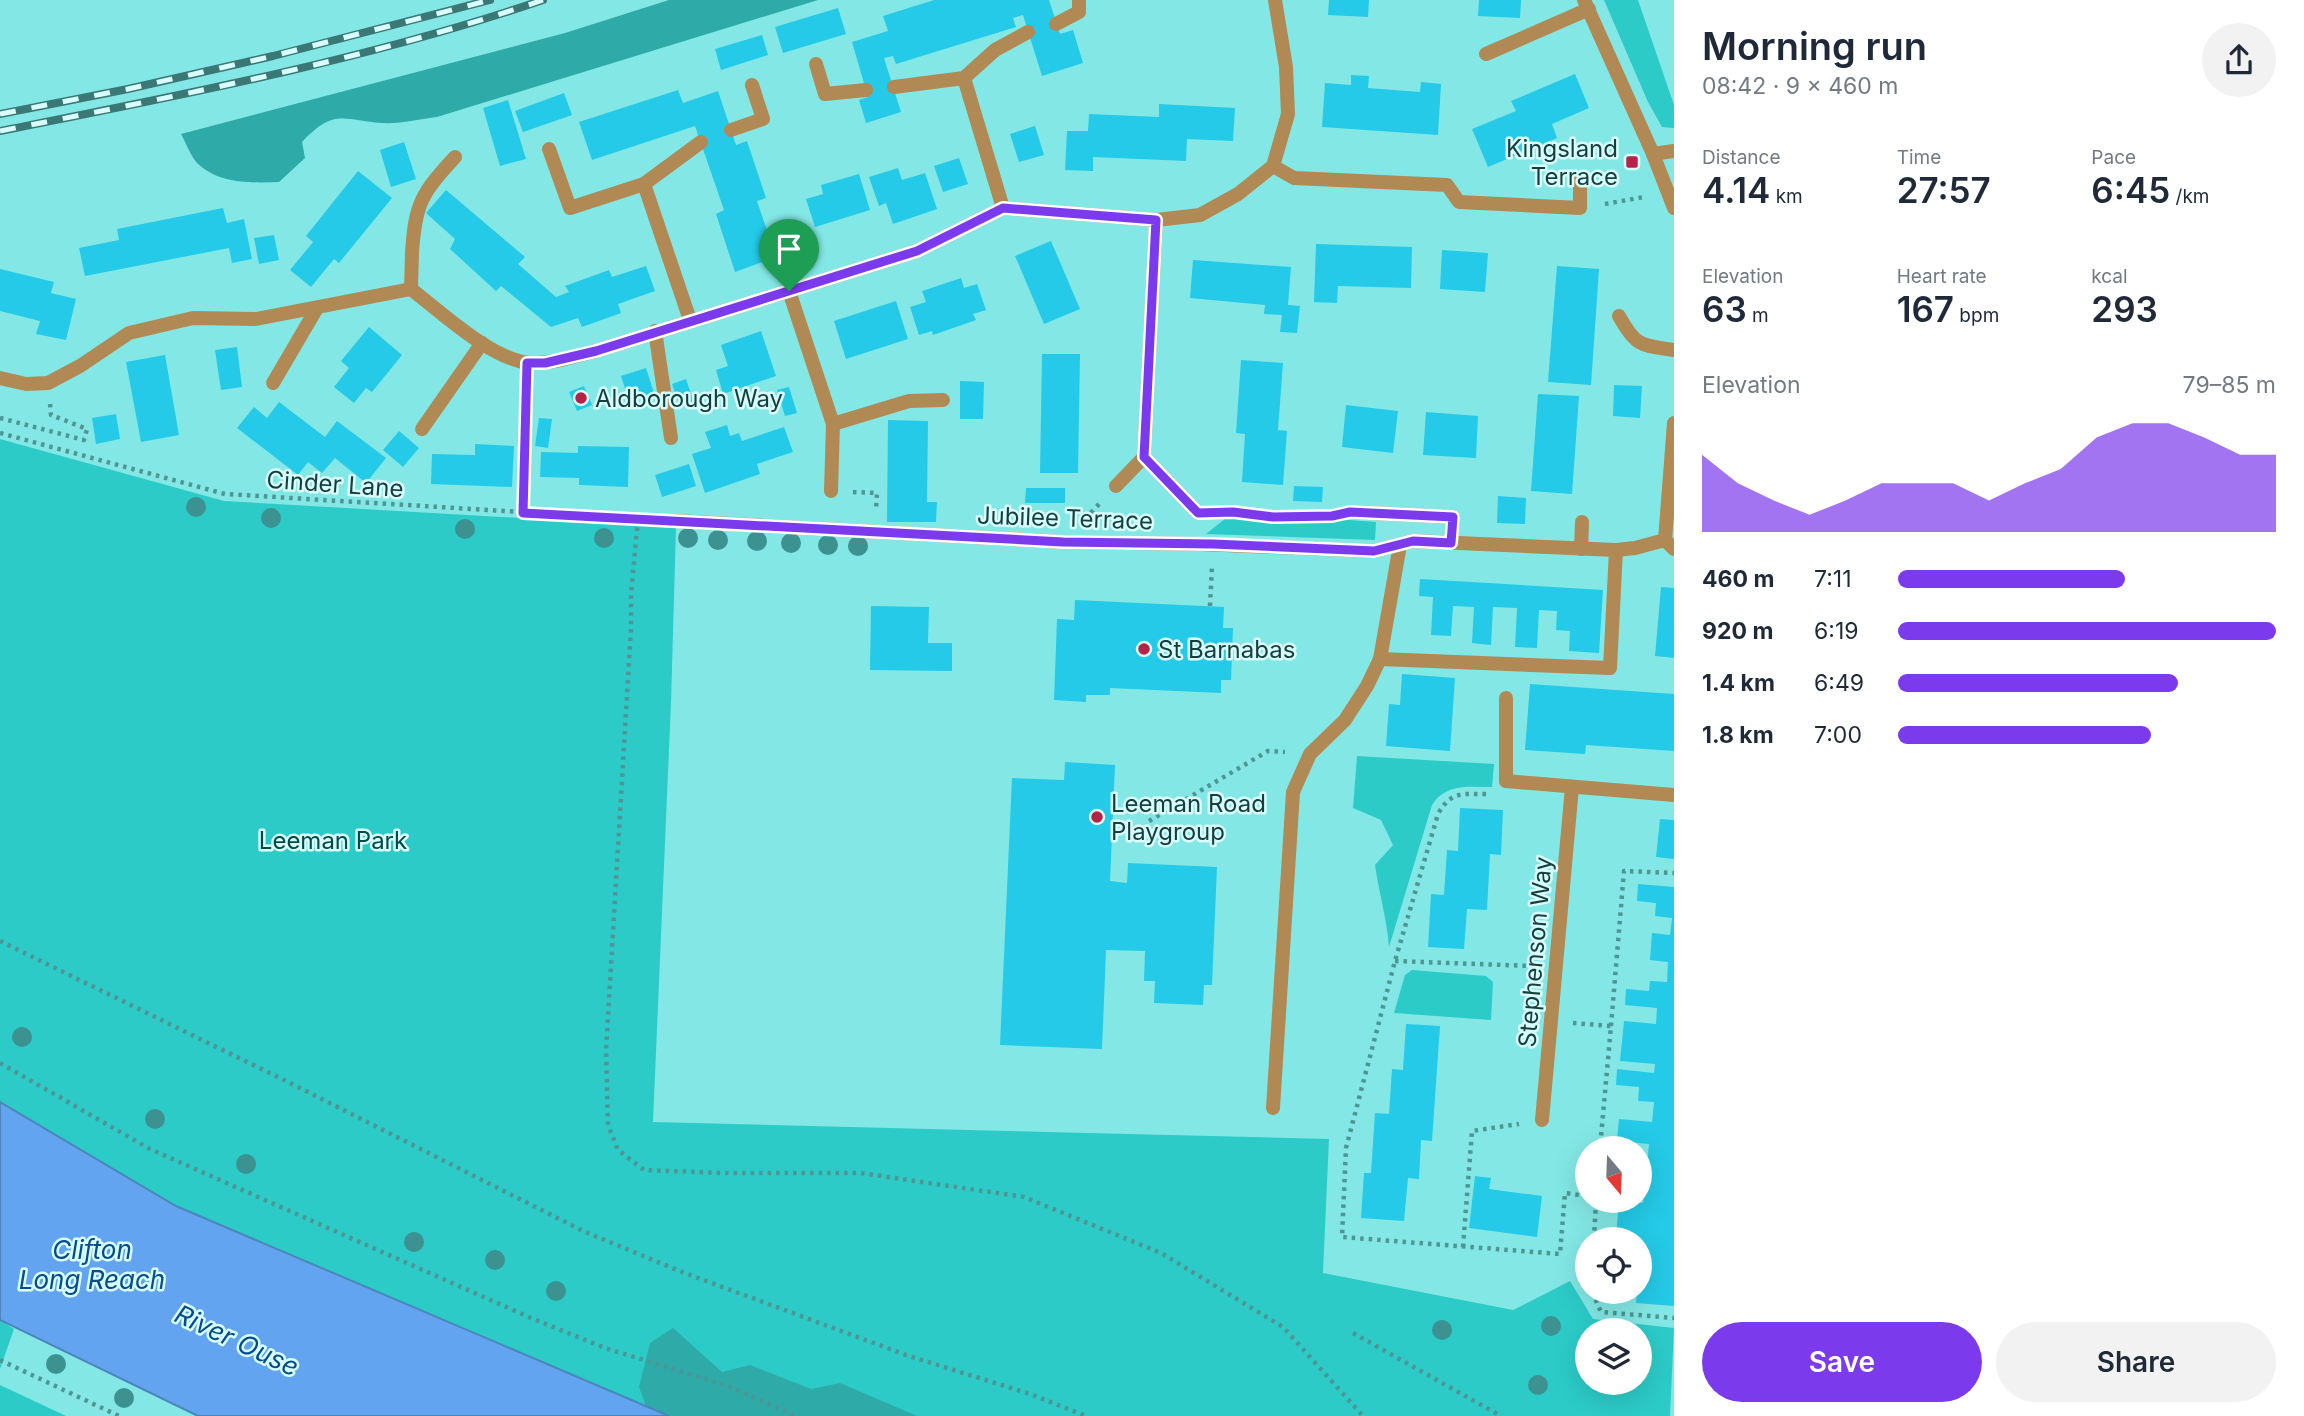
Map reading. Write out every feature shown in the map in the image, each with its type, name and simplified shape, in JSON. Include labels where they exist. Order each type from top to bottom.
[{"type":"street","points":[[1056,24],[1079,12],[1079,0]]},
{"type":"street","points":[[0,378],[26,384],[48,383],[80,366],[129,333],[193,318],[256,319],[411,289],[495,353],[527,363],[545,363],[596,351],[917,251],[1003,208],[1156,220],[1200,215],[1238,194],[1273,166],[1288,114],[1286,67],[1275,0]]},
{"type":"street","points":[[1486,54],[1587,5],[1653,153],[1674,208]]},
{"type":"street","points":[[894,87],[964,78],[995,50],[1028,33]]},
{"type":"street","points":[[816,64],[825,94],[866,90]]},
{"type":"street","points":[[964,78],[1003,208]]},
{"type":"street","points":[[731,130],[763,119],[752,85]]},
{"type":"street","points":[[549,149],[570,208],[643,184],[701,142]]},
{"type":"street","points":[[1653,153],[1674,151]]},
{"type":"street","points":[[411,289],[414,219],[428,187],[456,157]]},
{"type":"street","points":[[1273,166],[1294,178],[1447,186],[1459,202],[1580,208],[1580,179]]},
{"type":"street","points":[[643,184],[690,320]]},
{"type":"street","points":[[1116,486],[1144,457],[1156,220]]},
{"type":"street","points":[[789,291],[834,424],[831,491]]},
{"type":"street","points":[[273,383],[317,307]]},
{"type":"street","points":[[1619,316],[1630,336],[1644,346],[1674,350]]},
{"type":"street","points":[[655,331],[671,438]]},
{"type":"street","points":[[422,429],[482,343]]},
{"type":"street","points":[[834,424],[909,401],[943,400]]},
{"type":"street","points":[[1670,544],[1674,423]]},
{"type":"street","points":[[1144,457],[1198,513]]},
{"type":"street","points":[[1350,512],[1453,517],[1451,543]]},
{"type":"street","name":"Jubilee Terrace","points":[[676,521],[1063,542],[1213,544],[1374,551],[1413,541],[1616,550],[1670,544]]},
{"type":"street","points":[[1581,549],[1582,522]]},
{"type":"street","points":[[1273,1108],[1293,792],[1310,754],[1345,720],[1367,686],[1380,659],[1400,544]]},
{"type":"street","points":[[1380,659],[1610,668],[1616,550]]},
{"type":"street","points":[[1506,698],[1506,781],[1674,795]]},
{"type":"street","name":"Stephenson Way","points":[[1542,1121],[1572,787]]},
{"type":"path","points":[[1580,208],[1670,193]]},
{"type":"path","points":[[523,513],[527,363]]},
{"type":"path","points":[[0,418],[84,440],[87,429],[51,415],[48,383]]},
{"type":"path","name":"Cinder Lane","points":[[0,433],[225,494],[676,521]]},
{"type":"path","points":[[1063,542],[1116,486]]},
{"type":"path","points":[[831,491],[877,493],[875,533]]},
{"type":"path","points":[[1198,513],[1233,512],[1273,517],[1332,516],[1350,512]]},
{"type":"path","points":[[638,519],[631,594],[606,1050],[608,1125],[618,1150],[644,1170],[862,1173],[1024,1197],[1161,1254],[1283,1327],[1363,1416]]},
{"type":"path","points":[[1210,606],[1213,544]]},
{"type":"path","points":[[1149,821],[1268,751],[1310,754]]},
{"type":"path","points":[[1506,781],[1494,794],[1458,794],[1444,804],[1438,814],[1395,961],[1346,1148],[1342,1237],[1560,1254],[1565,1193],[1575,1194]]},
{"type":"path","points":[[1601,1136],[1624,871],[1674,873]]},
{"type":"path","points":[[0,941],[583,1231],[682,1272],[906,1355],[1030,1394],[1086,1416]]},
{"type":"path","points":[[1395,961],[1556,967]]},
{"type":"path","points":[[1551,1021],[1611,1026]]},
{"type":"path","points":[[0,1063],[150,1149],[605,1348],[728,1386],[796,1416]]},
{"type":"path","points":[[1463,1247],[1472,1130],[1542,1121]]},
{"type":"path","points":[[1597,1304],[1601,1312],[1674,1318]]},
{"type":"path","points":[[1353,1333],[1501,1416]]},
{"type":"path","points":[[0,1360],[119,1416]]},
{"type":"green space","points":[[1604,0],[1638,0],[1674,105],[1674,128],[1662,127],[1648,102]]},
{"type":"green space","name":"Leeman Park","points":[[0,439],[224,501],[676,527],[653,1122],[1329,1139],[1323,1273],[1513,1310],[1570,1281],[1575,1289],[1575,1304],[1584,1304],[1592,1318],[1575,1318],[1575,1395],[1652,1395],[1652,1326],[1674,1328],[1670,1416],[669,1416],[176,1206],[0,1102]]},
{"type":"green space","points":[[1226,518],[1275,522],[1376,522],[1375,540],[1206,534]]},
{"type":"green space","points":[[1357,756],[1494,764],[1492,787],[1451,790],[1432,805],[1389,947],[1375,865],[1393,845],[1381,820],[1353,808]]},
{"type":"green space","points":[[1412,970],[1486,976],[1493,982],[1491,1020],[1394,1013],[1405,975]]},
{"type":"green space","points":[[0,1320],[14,1329],[0,1369]]},
{"type":"green space","points":[[0,1385],[66,1416],[0,1416]]},
{"type":"shaded area","points":[[669,0],[818,0],[437,117],[389,123],[331,120],[322,124],[302,142],[305,158],[279,182],[226,179],[207,171],[195,161],[181,134],[565,33]]},
{"type":"shaded area","points":[[673,1328],[722,1372],[750,1365],[811,1389],[840,1383],[917,1416],[669,1416],[646,1406],[639,1387],[650,1343]]},
{"type":"water","name":"Clifton Long Reach","points":[[0,1102],[176,1206],[669,1416],[198,1416],[0,1320]]},
{"type":"building","points":[[934,0],[1049,0],[1060,34],[1073,30],[1083,63],[1042,76],[1023,15],[1013,18],[1016,27],[896,64],[893,56],[884,58],[901,112],[866,123],[859,100],[868,97],[852,42],[888,31],[883,16]]},
{"type":"building","points":[[1329,0],[1369,0],[1368,17],[1328,15]]},
{"type":"building","points":[[1479,0],[1521,0],[1520,18],[1478,16]]},
{"type":"building","points":[[838,8],[846,34],[783,53],[775,27]]},
{"type":"building","points":[[762,35],[768,55],[721,70],[715,49]]},
{"type":"building","points":[[1575,74],[1589,108],[1552,124],[1557,138],[1488,167],[1472,129],[1516,111],[1511,101]]},
{"type":"building","points":[[1351,75],[1369,76],[1368,88],[1420,92],[1421,82],[1441,84],[1438,135],[1322,127],[1325,83],[1351,85]]},
{"type":"building","points":[[678,90],[683,103],[718,91],[736,145],[747,141],[766,198],[757,201],[776,257],[735,272],[716,214],[724,210],[695,126],[592,160],[579,122]]},
{"type":"building","points":[[564,93],[572,115],[523,132],[515,111]]},
{"type":"building","points":[[508,100],[526,159],[500,166],[483,108]]},
{"type":"building","points":[[1159,104],[1235,108],[1233,141],[1187,139],[1186,161],[1093,157],[1093,171],[1065,170],[1067,131],[1088,131],[1089,114],[1159,117]]},
{"type":"building","points":[[1035,126],[1044,155],[1019,162],[1010,134]]},
{"type":"building","points":[[404,142],[416,179],[391,187],[380,150]]},
{"type":"building","points":[[959,158],[968,184],[943,192],[934,166]]},
{"type":"building","points":[[898,168],[902,180],[925,173],[937,209],[893,224],[886,203],[879,206],[869,177]]},
{"type":"building","points":[[358,171],[392,198],[339,263],[334,259],[311,287],[290,270],[313,242],[306,236]]},
{"type":"building","points":[[859,174],[870,210],[815,227],[806,199],[823,194],[821,185]]},
{"type":"building","points":[[446,190],[525,257],[518,264],[556,297],[569,292],[565,286],[609,270],[612,277],[646,266],[655,291],[618,304],[621,313],[582,327],[578,318],[551,327],[501,286],[496,291],[450,249],[455,239],[426,213]]},
{"type":"building","points":[[223,208],[227,223],[244,219],[252,259],[232,263],[229,248],[85,276],[79,248],[119,240],[117,229]]},
{"type":"building","points":[[274,235],[279,260],[259,264],[254,238]]},
{"type":"building","points":[[1051,241],[1080,309],[1044,324],[1015,256]]},
{"type":"building","points":[[1316,244],[1412,247],[1411,288],[1338,286],[1337,303],[1314,302]]},
{"type":"building","points":[[1442,250],[1488,253],[1485,292],[1440,289]]},
{"type":"building","points":[[1193,260],[1291,267],[1288,305],[1300,306],[1297,333],[1280,332],[1282,315],[1264,314],[1265,305],[1190,298]]},
{"type":"building","points":[[1557,266],[1599,269],[1591,385],[1548,382]]},
{"type":"building","points":[[0,269],[54,282],[51,293],[76,299],[66,340],[36,334],[40,321],[0,311]]},
{"type":"building","points":[[961,278],[964,288],[977,284],[986,310],[973,314],[976,320],[933,335],[932,331],[919,335],[910,307],[926,302],[922,291]]},
{"type":"building","points":[[896,301],[908,339],[846,359],[834,321]]},
{"type":"building","points":[[369,327],[402,355],[372,392],[366,388],[354,403],[334,387],[349,368],[341,361]]},
{"type":"building","points":[[761,331],[776,376],[723,394],[716,370],[728,366],[721,345]]},
{"type":"building","points":[[237,347],[242,387],[221,390],[215,350]]},
{"type":"building","points":[[1042,354],[1080,354],[1078,473],[1040,473]]},
{"type":"building","points":[[165,355],[179,435],[141,442],[126,362]]},
{"type":"building","points":[[1241,360],[1283,363],[1278,430],[1287,431],[1283,485],[1242,482],[1245,434],[1236,433]]},
{"type":"building","points":[[646,368],[654,393],[629,401],[621,376]]},
{"type":"building","points":[[686,379],[694,403],[680,407],[672,384]]},
{"type":"building","points":[[960,381],[984,382],[983,419],[960,419]]},
{"type":"building","points":[[1614,385],[1642,386],[1640,418],[1613,416]]},
{"type":"building","name":"Aldborough Way","points":[[584,386],[592,405],[577,411],[569,392]]},
{"type":"building","points":[[789,387],[797,413],[785,416],[777,390]]},
{"type":"building","points":[[1538,394],[1579,396],[1572,494],[1531,491]]},
{"type":"building","points":[[279,402],[325,437],[337,421],[386,458],[366,483],[335,458],[322,473],[308,462],[298,475],[237,428],[254,407],[267,418]]},
{"type":"building","points":[[1346,405],[1398,411],[1393,453],[1342,447]]},
{"type":"building","points":[[1426,412],[1478,416],[1476,458],[1423,455]]},
{"type":"building","points":[[116,414],[120,439],[96,444],[92,418]]},
{"type":"building","points":[[539,418],[552,419],[548,448],[535,446]]},
{"type":"building","points":[[888,420],[928,421],[927,502],[937,502],[936,522],[887,522]]},
{"type":"building","points":[[727,425],[730,436],[739,433],[742,441],[784,427],[793,452],[757,464],[760,474],[705,493],[692,454],[711,448],[705,432]]},
{"type":"building","points":[[399,431],[419,448],[403,467],[383,450]]},
{"type":"building","points":[[475,444],[514,446],[512,487],[431,484],[432,454],[475,455]]},
{"type":"building","points":[[578,446],[629,447],[628,487],[579,485],[579,478],[540,477],[541,452],[578,453]]},
{"type":"building","points":[[689,464],[696,486],[662,497],[655,475]]},
{"type":"building","points":[[1294,486],[1323,487],[1322,502],[1293,501]]},
{"type":"building","points":[[1026,488],[1065,488],[1065,503],[1025,503]]},
{"type":"building","points":[[1498,496],[1526,498],[1525,524],[1497,523]]},
{"type":"building","points":[[1420,579],[1603,590],[1599,653],[1569,651],[1570,631],[1556,630],[1557,611],[1539,610],[1537,648],[1515,647],[1517,608],[1493,607],[1491,645],[1472,643],[1474,607],[1453,606],[1451,636],[1431,635],[1433,597],[1419,596]]},
{"type":"building","points":[[1661,587],[1674,588],[1674,658],[1655,656]]},
{"type":"building","name":"St Barnabas","points":[[1075,600],[1224,607],[1223,628],[1233,628],[1231,680],[1221,680],[1221,693],[1110,688],[1110,695],[1086,695],[1086,702],[1054,700],[1057,619],[1074,620]]},
{"type":"building","points":[[871,606],[929,607],[928,643],[952,643],[952,671],[870,670]]},
{"type":"building","points":[[1402,674],[1455,678],[1450,751],[1386,746],[1389,704],[1400,705]]},
{"type":"building","points":[[1530,684],[1674,694],[1674,751],[1586,745],[1585,754],[1525,750]]},
{"type":"building","points":[[1065,762],[1115,765],[1110,881],[1127,883],[1128,863],[1217,867],[1212,985],[1204,985],[1203,1005],[1154,1003],[1155,981],[1144,981],[1145,951],[1106,950],[1102,1049],[1000,1045],[1012,778],[1064,780]]},
{"type":"building","points":[[1460,808],[1503,810],[1501,855],[1490,854],[1487,910],[1467,909],[1464,949],[1428,947],[1431,894],[1444,895],[1447,850],[1458,851]]},
{"type":"building","points":[[1660,819],[1674,820],[1674,859],[1656,857]]},
{"type":"building","points":[[1638,884],[1674,887],[1674,1306],[1649,1304],[1652,1304],[1652,1227],[1617,1227],[1618,1213],[1652,1213],[1652,1136],[1617,1136],[1619,1119],[1652,1122],[1654,1102],[1638,1101],[1639,1087],[1616,1085],[1617,1069],[1654,1073],[1655,1064],[1620,1061],[1624,1021],[1656,1024],[1657,1008],[1625,1005],[1626,989],[1649,991],[1650,981],[1667,982],[1668,962],[1650,960],[1652,933],[1670,935],[1672,918],[1655,916],[1656,903],[1637,901]]},
{"type":"building","points":[[1406,1024],[1440,1026],[1432,1141],[1421,1140],[1419,1179],[1408,1178],[1404,1221],[1361,1218],[1364,1173],[1371,1173],[1375,1113],[1389,1114],[1392,1069],[1403,1070]]},
{"type":"building","points":[[1475,1176],[1491,1178],[1489,1189],[1542,1196],[1537,1237],[1469,1228]]},
{"type":"railway","points":[[0,114],[128,89],[273,56],[490,0]]},
{"type":"railway","points":[[0,131],[205,90],[341,58],[409,41],[543,0]]},
{"type":"place","name":"Kingsland Terrace","points":[[1632,162]]},
{"type":"place","name":"Aldborough Way","points":[[581,398]]},
{"type":"place","name":"St Barnabas","points":[[1144,649]]},
{"type":"place","name":"Leeman Road Playgroup","points":[[1097,817]]},
{"type":"route","points":[[1003,208],[1156,220],[1144,457],[1198,513],[1233,512],[1273,517],[1332,516],[1350,512],[1453,517],[1451,543],[1413,541],[1374,551],[1213,544],[1063,542],[523,513],[527,363],[545,363],[596,351],[789,291],[917,251],[1003,208]]},
{"type":"water label","name":"River Ouse","points":[[237,1340]]}]
